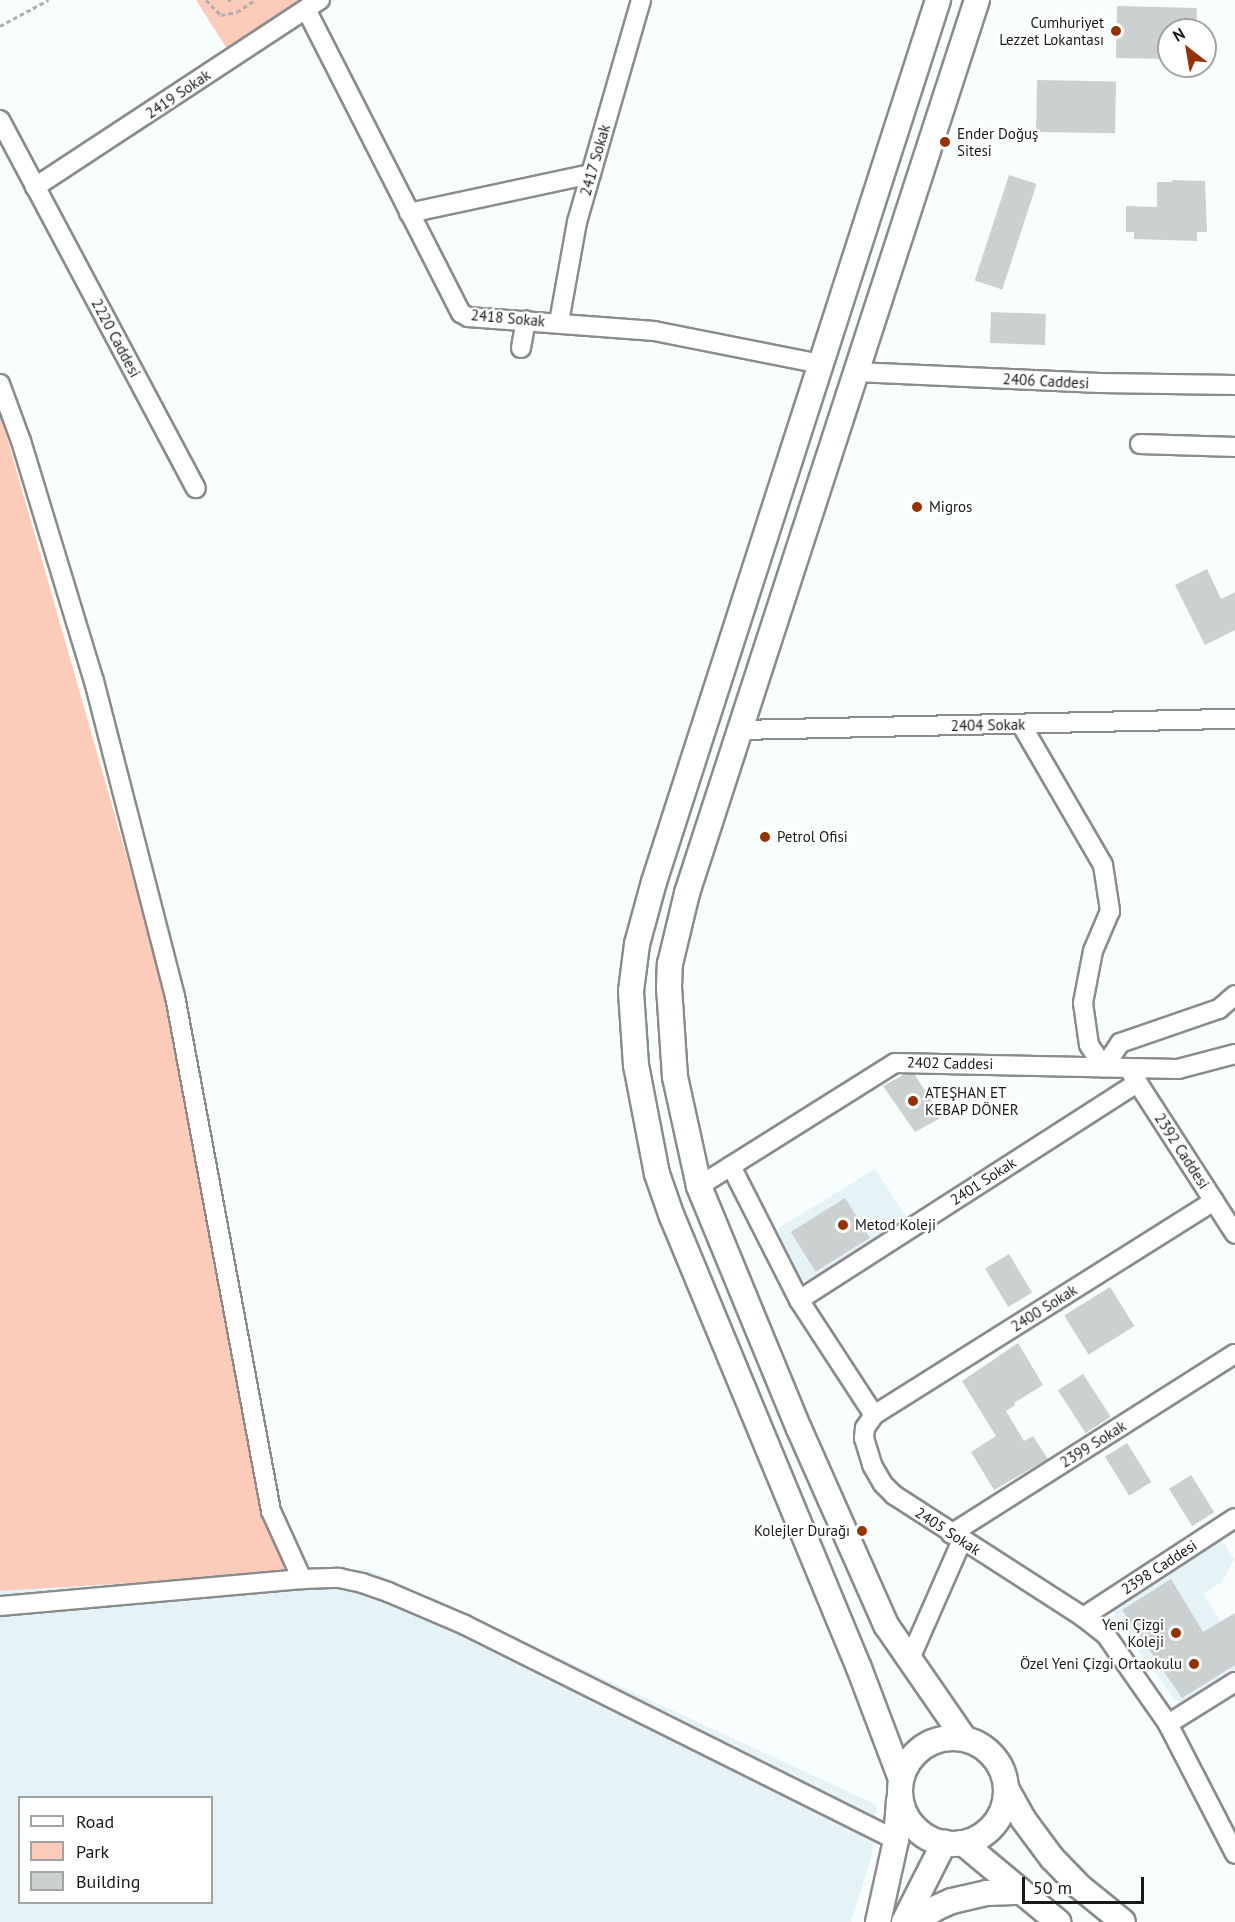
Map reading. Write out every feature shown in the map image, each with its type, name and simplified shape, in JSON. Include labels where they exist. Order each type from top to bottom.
[{"type":"main road","points":[[938,0],[651,893],[633,969],[633,1035],[651,1149],[672,1216],[860,1668],[901,1787],[906,1817],[916,1830],[929,1839],[953,1843],[1058,1922]]},
{"type":"main road","points":[[964,1738],[886,1625],[799,1429],[699,1186],[675,1077],[669,1013],[670,964],[687,893],[977,0]]},
{"type":"main road","points":[[821,364],[856,372]]},
{"type":"main road","points":[[878,1922],[896,1840],[901,1787],[910,1758],[921,1748],[942,1739],[964,1738],[980,1745],[994,1756],[1002,1771],[1006,1788],[1029,1828],[1052,1858],[1080,1887],[1123,1922]]},
{"type":"main road","points":[[904,1922],[953,1843],[989,1830],[998,1819],[1004,1806],[1006,1788]]},
{"type":"main road","points":[[915,1922],[936,1908],[969,1896],[1021,1892]]},
{"type":"street","name":"2417 Sokak","points":[[559,322],[577,222],[640,0]]},
{"type":"street","name":"2418 Sokak","points":[[313,5],[409,213],[461,313],[468,316],[654,331],[821,364]]},
{"type":"street","name":"2419 Sokak","points":[[35,187],[313,5]]},
{"type":"street","name":"2220 Caddesi","points":[[0,120],[196,488]]},
{"type":"street","points":[[409,213],[591,174]]},
{"type":"street","points":[[521,348],[526,320]]},
{"type":"street","name":"2406 Caddesi","points":[[856,372],[1100,383],[1235,385]]},
{"type":"street","points":[[0,384],[21,441],[94,681],[175,996],[271,1511],[302,1579]]},
{"type":"street","points":[[1140,444],[1235,447]]},
{"type":"street","name":"2404 Sokak","points":[[740,730],[1235,719]]},
{"type":"street","points":[[1021,724],[1103,865],[1110,911],[1093,951],[1083,1003],[1089,1045],[1104,1067],[1120,1043],[1219,1009],[1235,995]]},
{"type":"street","name":"2402 Caddesi","points":[[699,1186],[895,1063],[1104,1067],[1133,1075],[1185,1069],[1235,1054]]},
{"type":"street","name":"2392 Caddesi","points":[[1133,1075],[1235,1234]]},
{"type":"street","name":"2401 Sokak","points":[[799,1300],[1133,1075]]},
{"type":"street","points":[[731,1166],[799,1300],[874,1415]]},
{"type":"street","name":"2400 Sokak","points":[[874,1415],[1214,1201]]},
{"type":"street","name":"2399 Sokak","points":[[957,1537],[1235,1354]]},
{"type":"street","name":"2405 Sokak","points":[[874,1415],[865,1428],[864,1438],[877,1475],[894,1495],[1083,1617],[1106,1635],[1168,1724],[1234,1849]]},
{"type":"street","name":"2398 Caddesi","points":[[1083,1617],[1235,1518]]},
{"type":"street","points":[[909,1661],[957,1537]]},
{"type":"street","points":[[0,1606],[302,1579],[339,1578],[362,1583],[465,1625],[896,1840]]},
{"type":"street","points":[[1168,1724],[1235,1682]]},
{"type":"path","points":[[0,26],[48,0]]},
{"type":"path","points":[[206,0],[221,15],[237,12],[255,0]]},
{"type":"shaded area","name":"Metod Koleji","points":[[875,1169],[909,1221],[815,1280],[801,1280],[777,1229]]},
{"type":"shaded area","name":"Yeni Çizgi Koleji","points":[[1220,1537],[1234,1559],[1222,1582],[1203,1594],[1235,1645],[1235,1673],[1189,1702],[1182,1703],[1175,1700],[1116,1620],[1112,1607]]},
{"type":"shaded area","points":[[367,1569],[877,1805],[872,1855],[851,1922],[0,1922],[0,1591]]},
{"type":"green space","points":[[196,0],[302,0],[227,49]]},
{"type":"green space","points":[[0,413],[167,998],[261,1504],[296,1573],[0,1591]]},
{"type":"building","points":[[1117,6],[1197,8],[1197,18],[1157,18],[1157,59],[1116,58]]},
{"type":"building","points":[[1037,80],[1116,81],[1115,133],[1036,132]]},
{"type":"building","points":[[1009,175],[1037,184],[1002,290],[975,281]]},
{"type":"building","points":[[1172,180],[1205,181],[1207,232],[1197,232],[1197,241],[1134,239],[1134,232],[1126,232],[1126,206],[1157,207],[1157,182],[1172,182]]},
{"type":"building","points":[[991,312],[1046,314],[1045,345],[990,343]]},
{"type":"building","points":[[1207,569],[1221,599],[1235,592],[1235,630],[1205,645],[1175,585]]},
{"type":"building","name":"ATEŞHAN ET KEBAP DÖNER","points":[[905,1074],[915,1075],[942,1117],[915,1132],[883,1086]]},
{"type":"building","points":[[845,1198],[870,1238],[816,1272],[791,1232]]},
{"type":"building","points":[[1009,1254],[1032,1293],[1008,1307],[985,1268]]},
{"type":"building","points":[[1110,1287],[1134,1326],[1089,1355],[1064,1316]]},
{"type":"building","points":[[1018,1343],[1043,1385],[1014,1403],[1015,1405],[1006,1411],[1024,1441],[1033,1436],[1048,1459],[994,1490],[971,1452],[996,1436],[962,1381]]},
{"type":"building","points":[[1083,1374],[1111,1417],[1086,1433],[1058,1390]]},
{"type":"building","points":[[1127,1443],[1151,1482],[1129,1496],[1105,1457]]},
{"type":"building","points":[[1191,1475],[1214,1512],[1192,1526],[1169,1489]]},
{"type":"building","points":[[1171,1579],[1203,1632],[1235,1613],[1235,1665],[1182,1698],[1122,1610]]},
{"type":"place","name":"Cumhuriyet Lezzet Lokantası","points":[[1116,31]]},
{"type":"place","name":"Ender Doğuş Sitesi","points":[[945,142]]},
{"type":"place","name":"Migros","points":[[917,507]]},
{"type":"place","name":"Petrol Ofisi","points":[[765,837]]},
{"type":"place","name":"ATEŞHAN ET KEBAP DÖNER","points":[[913,1101]]},
{"type":"place","name":"Metod Koleji","points":[[843,1225]]},
{"type":"place","name":"Kolejler Durağı","points":[[862,1531]]},
{"type":"place","name":"Yeni Çizgi Koleji","points":[[1176,1633]]},
{"type":"place","name":"Özel Yeni Çizgi Ortaokulu","points":[[1194,1664]]}]
